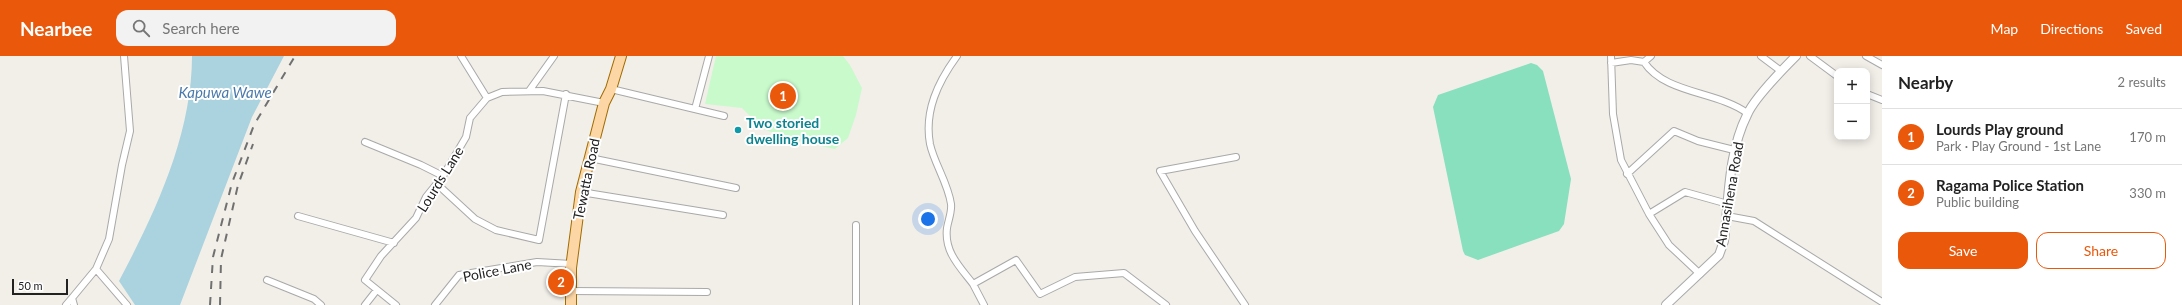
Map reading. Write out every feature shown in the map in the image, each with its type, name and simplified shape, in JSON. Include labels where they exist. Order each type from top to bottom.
[{"type":"main road","name":"Tewatta Road","points":[[571,305],[570,291],[572,264],[581,192],[604,103],[611,89],[621,56]]},
{"type":"street","points":[[66,305],[96,269],[109,240],[122,165],[130,131],[124,56]]},
{"type":"street","points":[[462,56],[487,98],[502,92],[543,91],[566,94],[604,103]]},
{"type":"street","points":[[529,91],[554,56]]},
{"type":"street","points":[[695,109],[709,56]]},
{"type":"street","points":[[957,56],[942,76],[929,110],[930,144],[942,173],[951,206],[946,230],[949,254],[973,284],[984,305]]},
{"type":"street","points":[[1611,56],[1613,114],[1621,160],[1649,214],[1669,245],[1700,274]]},
{"type":"street","points":[[1644,62],[1651,56]]},
{"type":"street","points":[[1761,56],[1781,71]]},
{"type":"street","name":"Annasihena Road","points":[[1666,305],[1719,255],[1724,240],[1734,150],[1747,113],[1781,71],[1796,56]]},
{"type":"street","points":[[1810,56],[1834,74]]},
{"type":"street","points":[[1866,56],[1882,66]]},
{"type":"street","points":[[1612,63],[1631,60],[1644,62],[1651,72],[1666,81],[1736,104],[1747,113]]},
{"type":"street","points":[[611,89],[724,116]]},
{"type":"street","points":[[437,184],[475,219],[496,230],[539,240],[566,94]]},
{"type":"street","points":[[1870,95],[1882,100]]},
{"type":"street","name":"Lourds Lane","points":[[396,305],[365,280],[381,256],[416,218],[426,197],[443,176],[466,136],[470,118],[487,98]]},
{"type":"street","points":[[1627,174],[1674,132],[1698,141],[1734,150]]},
{"type":"street","points":[[365,142],[421,165],[443,176]]},
{"type":"street","points":[[1236,157],[1160,171],[1195,231],[1246,305]]},
{"type":"street","points":[[590,158],[736,188]]},
{"type":"street","points":[[581,192],[723,215]]},
{"type":"street","points":[[1649,214],[1685,192],[1728,204]]},
{"type":"street","points":[[298,216],[394,243]]},
{"type":"street","points":[[1727,216],[1754,221],[1882,302]]},
{"type":"street","points":[[856,225],[856,305]]},
{"type":"street","points":[[973,284],[1016,260],[1040,294],[1075,277],[1124,273],[1166,305]]},
{"type":"street","name":"Police Lane","points":[[435,305],[459,275],[537,262],[572,264]]},
{"type":"street","points":[[96,269],[126,305]]},
{"type":"street","points":[[267,280],[314,299],[321,305]]},
{"type":"street","points":[[365,305],[376,290]]},
{"type":"street","points":[[570,291],[707,292]]},
{"type":"street","points":[[72,298],[74,305]]},
{"type":"green space","points":[[716,56],[843,56],[850,65],[862,88],[856,115],[848,138],[835,149],[793,140],[763,129],[742,108],[705,104]]},
{"type":"green space","points":[[1531,63],[1537,65],[1543,71],[1571,179],[1564,224],[1559,231],[1478,260],[1465,255],[1463,251],[1433,107],[1438,95]]},
{"type":"water","name":"Kapuwa Wawe","points":[[192,56],[284,56],[252,117],[180,305],[135,305],[119,281],[146,228],[169,173],[186,115]]},
{"type":"railway","points":[[210,305],[213,257],[232,183],[254,125],[295,56]]},
{"type":"railway","points":[[220,305],[221,259],[238,185],[253,144]]},
{"type":"place","name":"Lourds Play ground","points":[[783,96]]},
{"type":"place","name":"Two storied dwelling house","points":[[738,130]]},
{"type":"place","name":"Ragama Police Station","points":[[561,282]]}]
